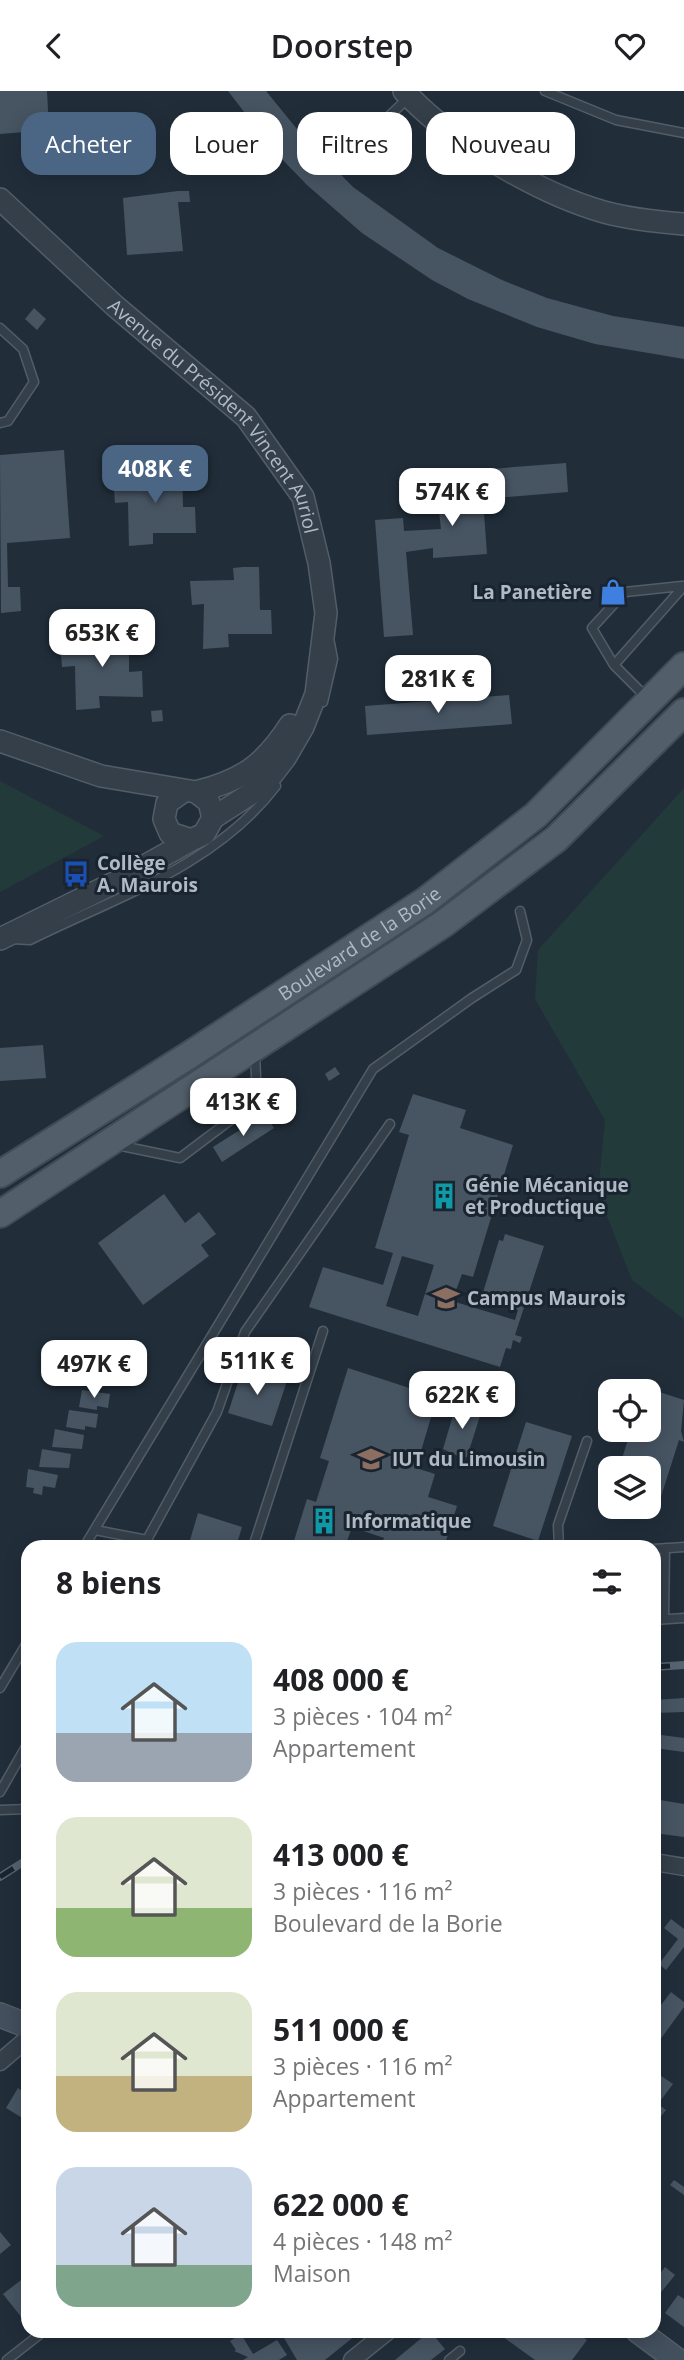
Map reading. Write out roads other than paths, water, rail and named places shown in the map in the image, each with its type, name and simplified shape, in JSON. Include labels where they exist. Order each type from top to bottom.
[{"type":"main road","name":"Boulevard de la Borie","points":[[0,1174],[188,1056],[425,901],[536,815],[684,666]]},
{"type":"main road","name":"Boulevard de la Borie","points":[[0,1214],[443,924],[556,839],[684,712]]},
{"type":"main road","points":[[0,2015],[21,2023]]},
{"type":"main road","points":[[647,2338],[677,2360]]},
{"type":"street","points":[[407,94],[456,135],[502,165],[552,191],[605,213],[684,224]]},
{"type":"street","name":"Avenue du Président Vincent Auriol","points":[[0,199],[115,306],[246,417],[303,497],[319,563],[326,628],[316,694],[309,714],[285,758],[264,785],[213,818]]},
{"type":"street","name":"Avenue du Président Vincent Auriol","points":[[190,791],[237,780],[255,768],[283,736],[306,691],[316,681]]},
{"type":"street","points":[[0,741],[100,776],[144,786],[190,791],[209,802],[213,818],[204,834],[156,857],[120,880],[1,938]]},
{"type":"street","points":[[144,786],[176,837],[191,840]]},
{"type":"street","points":[[156,857],[172,797],[190,791]]},
{"type":"street","points":[[661,1863],[684,1867]]},
{"type":"street","points":[[0,2062],[21,2044]]},
{"type":"street","points":[[352,2360],[379,2338]]},
{"type":"lane","points":[[545,91],[616,120],[684,133]]},
{"type":"lane","points":[[390,112],[407,94]]},
{"type":"lane","points":[[0,328],[23,349],[34,382],[8,421],[0,423]]},
{"type":"lane","points":[[650,702],[614,665],[592,628],[625,592],[683,586]]},
{"type":"lane","points":[[614,665],[683,586]]},
{"type":"lane","points":[[1,938],[30,940],[169,873],[236,831],[258,809],[294,762],[316,722],[328,690],[333,659],[326,628]]},
{"type":"lane","points":[[89,1540],[373,1069],[516,970],[527,940],[520,911]]},
{"type":"lane","points":[[110,1144],[180,1158],[257,1100],[254,1048]]},
{"type":"lane","points":[[147,1540],[217,1412],[245,1332],[390,1124]]},
{"type":"lane","points":[[255,1540],[323,1331]]},
{"type":"lane","points":[[559,1540],[558,1525],[587,1441]]},
{"type":"lane","points":[[95,1530],[133,1540]]},
{"type":"lane","points":[[661,1548],[684,1547]]},
{"type":"lane","points":[[664,1619],[665,1548]]},
{"type":"lane","points":[[661,1619],[684,1618]]},
{"type":"lane","points":[[0,1688],[21,1653]]},
{"type":"lane","points":[[0,1792],[21,1755]]},
{"type":"lane","points":[[0,1810],[21,1809]]},
{"type":"lane","points":[[7,2360],[35,2338]]},
{"type":"lane","points":[[449,2360],[460,2351]]},
{"type":"railway","points":[[661,1667],[684,1665]]},
{"type":"railway","points":[[0,1877],[21,1864]]},
{"type":"place","name":"La Panetière","points":[[613,592]]},
{"type":"place","name":"Collège A. Maurois","points":[[76,874]]},
{"type":"place","name":"Génie Mécanique et Productique","points":[[444,1196]]},
{"type":"place","name":"Campus Maurois","points":[[446,1298]]},
{"type":"place","name":"IUT du Limousin","points":[[371,1459]]},
{"type":"place","name":"Informatique","points":[[324,1521]]}]
